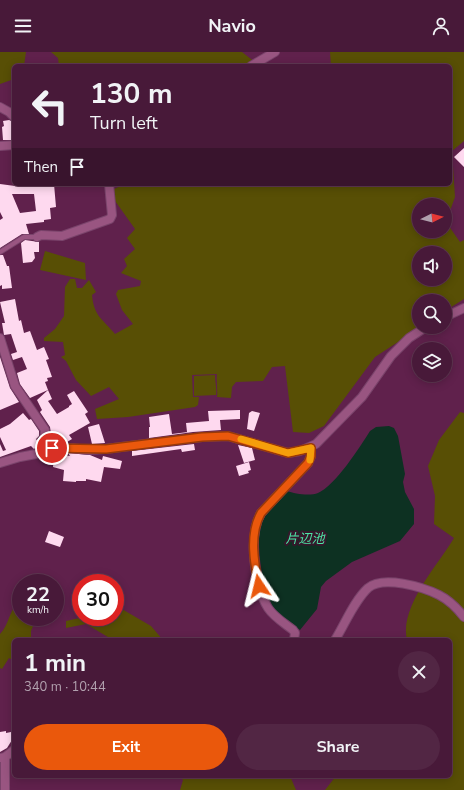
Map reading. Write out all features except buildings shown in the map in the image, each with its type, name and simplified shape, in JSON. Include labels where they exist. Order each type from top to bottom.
[{"type":"street","points":[[254,64],[275,52]]},
{"type":"street","points":[[0,107],[12,115]]},
{"type":"street","points":[[0,146],[12,145]]},
{"type":"street","points":[[37,237],[41,234],[62,236],[110,219],[112,215],[109,186]]},
{"type":"street","points":[[452,314],[464,308]]},
{"type":"street","points":[[0,463],[36,454],[43,449],[60,447],[89,450],[106,449],[202,437],[228,436],[288,453],[311,448],[362,397],[391,356],[409,338],[415,334]]},
{"type":"street","points":[[0,338],[16,386],[44,430],[43,449]]},
{"type":"street","points":[[294,638],[295,633],[293,630],[276,617],[268,608],[264,598],[256,573],[254,533],[256,522],[261,513],[308,463],[311,456],[311,448]]},
{"type":"street","points":[[336,638],[362,595],[373,585],[388,582],[397,582],[438,594],[449,602],[464,617]]},
{"type":"street","points":[[5,790],[2,758],[12,751]]},
{"type":"lane","points":[[0,252],[24,237],[37,237]]},
{"type":"shaded area","points":[[0,52],[26,52],[24,64],[12,64],[12,80],[0,84]]},
{"type":"shaded area","points":[[51,52],[242,52],[257,64],[59,64],[58,58]]},
{"type":"shaded area","points":[[330,52],[464,52],[464,141],[452,151],[452,64],[331,64]]},
{"type":"shaded area","points":[[452,151],[455,197],[452,205],[452,198],[412,198],[412,238],[452,238],[452,231],[460,242],[464,240],[464,299],[452,307],[452,294],[412,294],[412,333],[375,357],[324,426],[309,433],[293,432],[285,366],[272,367],[263,381],[236,382],[232,387],[231,398],[217,397],[217,374],[192,375],[193,397],[199,397],[198,405],[195,407],[128,417],[97,419],[95,409],[119,399],[109,387],[91,396],[76,380],[66,361],[61,357],[65,355],[63,342],[44,341],[44,338],[55,329],[64,316],[65,287],[70,279],[75,279],[77,288],[82,288],[89,280],[96,292],[92,295],[97,313],[115,334],[133,324],[122,310],[116,294],[118,290],[140,286],[141,281],[121,273],[127,266],[124,259],[135,249],[127,238],[135,229],[113,198],[114,189],[121,186],[452,186]]},
{"type":"shaded area","points":[[45,251],[85,263],[86,280],[40,270]]},
{"type":"shaded area","points":[[215,375],[216,395],[194,396],[194,376]]},
{"type":"shaded area","points":[[460,412],[464,413],[464,790],[325,790],[334,778],[452,778],[452,638],[407,638],[406,627],[414,600],[454,538],[434,524],[435,496],[428,466],[439,440]]},
{"type":"shaded area","points":[[124,610],[151,626],[161,638],[110,638],[89,626],[124,626]]},
{"type":"shaded area","points":[[12,612],[12,626],[33,626],[31,631],[31,638],[12,638],[12,660],[9,658],[2,669],[0,668],[0,634],[6,626]]},
{"type":"shaded area","points":[[72,620],[72,626],[76,626],[66,628],[66,621]]},
{"type":"shaded area","points":[[181,778],[291,778],[296,790],[180,790],[183,780]]},
{"type":"water","name":"片辺池","points":[[389,426],[394,428],[398,436],[405,474],[403,482],[405,492],[414,509],[414,524],[400,541],[352,562],[326,581],[321,587],[317,609],[300,630],[276,611],[267,594],[259,554],[260,530],[262,522],[270,510],[287,491],[298,494],[311,494],[318,493],[325,489],[347,465],[370,431],[376,427]]},
{"type":"slow traffic","points":[[241,439],[288,453],[300,452],[311,448],[310,460]]},
{"type":"route","points":[[52,448],[60,447],[89,450],[106,449],[202,437],[228,436],[288,453],[300,452],[311,448],[311,456],[308,463],[261,513],[256,522],[254,533],[255,555],[256,573],[259,586]]}]
